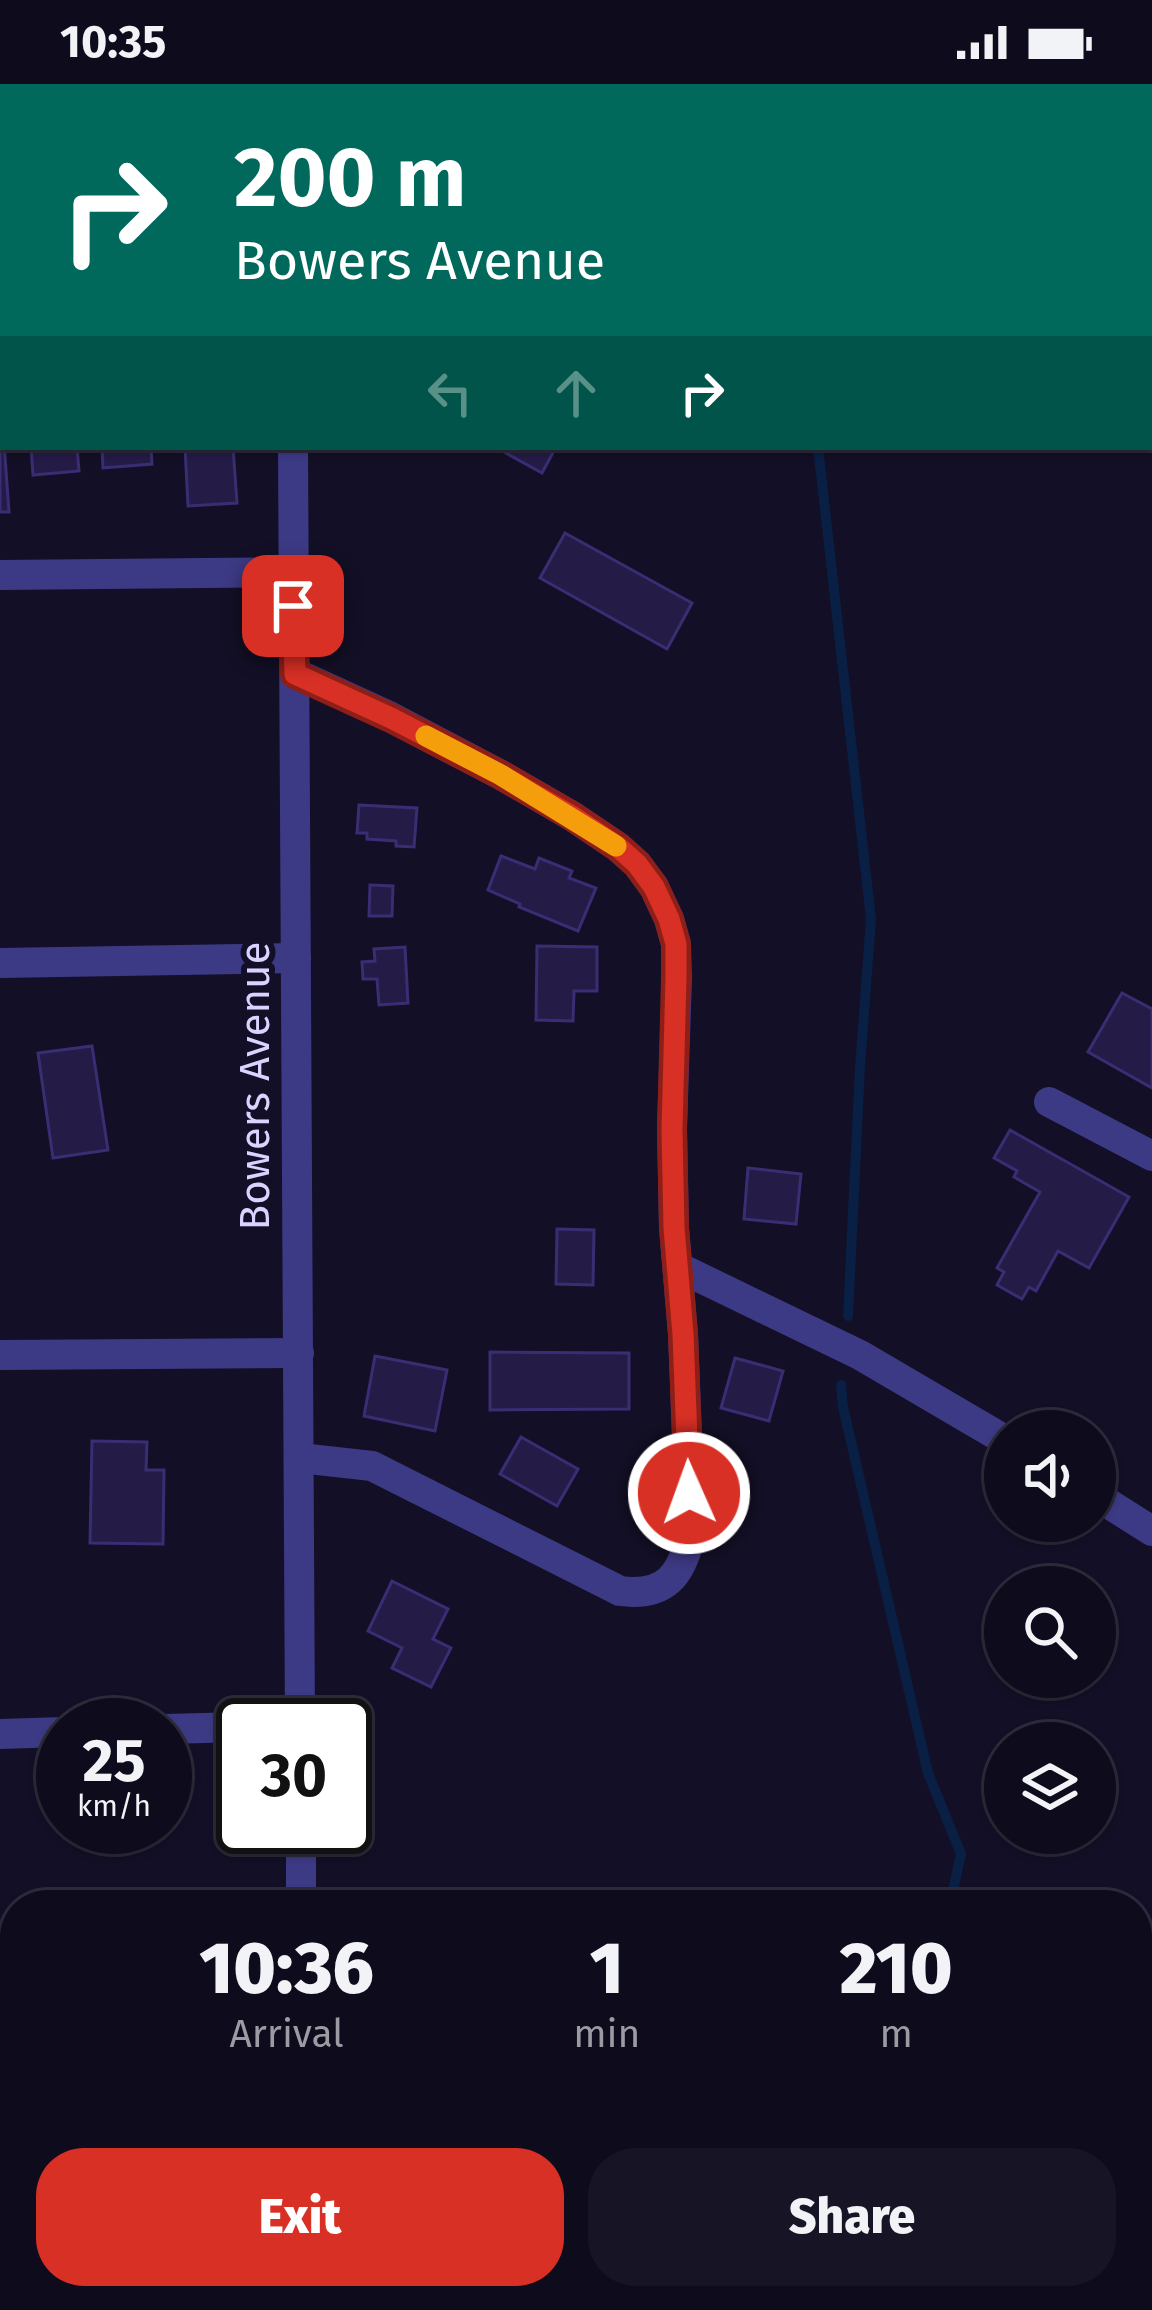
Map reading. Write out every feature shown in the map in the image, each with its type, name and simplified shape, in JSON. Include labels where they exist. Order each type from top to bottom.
[{"type":"street","name":"Bowers Avenue","points":[[292,450],[300,1698]]},
{"type":"street","points":[[0,575],[293,572]]},
{"type":"street","points":[[295,674],[409,727],[572,816],[637,864],[669,919],[676,944],[672,1130],[691,1533],[686,1556],[662,1587],[640,1594],[620,1591],[372,1466],[300,1458]]},
{"type":"street","points":[[0,963],[296,958]]},
{"type":"street","points":[[1049,1102],[1152,1156]]},
{"type":"street","points":[[678,1267],[860,1355],[984,1428]]},
{"type":"street","points":[[0,1355],[298,1353]]},
{"type":"street","points":[[1116,1508],[1152,1531]]},
{"type":"street","points":[[0,1734],[36,1733]]},
{"type":"street","points":[[302,1854],[304,1890]]},
{"type":"building","points":[[0,450],[5,450],[9,512],[0,512]]},
{"type":"building","points":[[31,450],[77,450],[79,471],[33,475]]},
{"type":"building","points":[[102,450],[151,450],[152,464],[103,468]]},
{"type":"building","points":[[185,450],[233,450],[237,503],[188,506]]},
{"type":"building","points":[[500,450],[554,450],[542,473]]},
{"type":"building","points":[[565,533],[692,603],[667,649],[540,578]]},
{"type":"building","points":[[359,805],[417,808],[414,847],[357,833]]},
{"type":"building","points":[[501,856],[535,869],[539,858],[572,871],[569,878],[596,888],[578,931],[488,890]]},
{"type":"building","points":[[370,885],[393,886],[392,916],[369,916]]},
{"type":"building","points":[[537,946],[597,947],[597,991],[574,991],[573,1021],[536,1020]]},
{"type":"building","points":[[405,947],[408,1003],[379,1005],[377,979],[363,979],[362,962],[375,961],[374,949]]},
{"type":"building","points":[[1122,993],[1152,1009],[1152,1088],[1088,1052]]},
{"type":"building","points":[[92,1046],[108,1150],[53,1158],[38,1053]]},
{"type":"building","points":[[1010,1130],[1129,1197],[1089,1268],[1058,1251],[1036,1291],[1029,1287],[1022,1299],[997,1285],[1004,1272],[997,1268],[1040,1192],[994,1158]]},
{"type":"building","points":[[748,1168],[801,1174],[796,1224],[744,1219]]},
{"type":"building","points":[[557,1229],[594,1230],[593,1285],[556,1284]]},
{"type":"building","points":[[490,1352],[629,1353],[629,1409],[490,1410]]},
{"type":"building","points":[[375,1356],[447,1370],[435,1431],[364,1416]]},
{"type":"building","points":[[735,1358],[783,1371],[769,1421],[721,1408]]},
{"type":"building","points":[[521,1437],[578,1469],[557,1506],[500,1474]]},
{"type":"building","points":[[92,1441],[147,1442],[146,1470],[164,1470],[163,1544],[90,1543]]},
{"type":"building","points":[[392,1581],[448,1609],[433,1639],[451,1648],[431,1687],[392,1668],[402,1648],[368,1631]]},
{"type":"waterway","points":[[818,450],[871,919],[848,1316]]},
{"type":"waterway","points":[[841,1385],[928,1773],[961,1854],[953,1890]]},
{"type":"slow traffic","points":[[426,736],[572,816],[616,846]]},
{"type":"route","points":[[293,606],[295,674],[391,718],[572,816],[637,864],[669,919],[676,944],[674,1228],[689,1493]]}]
